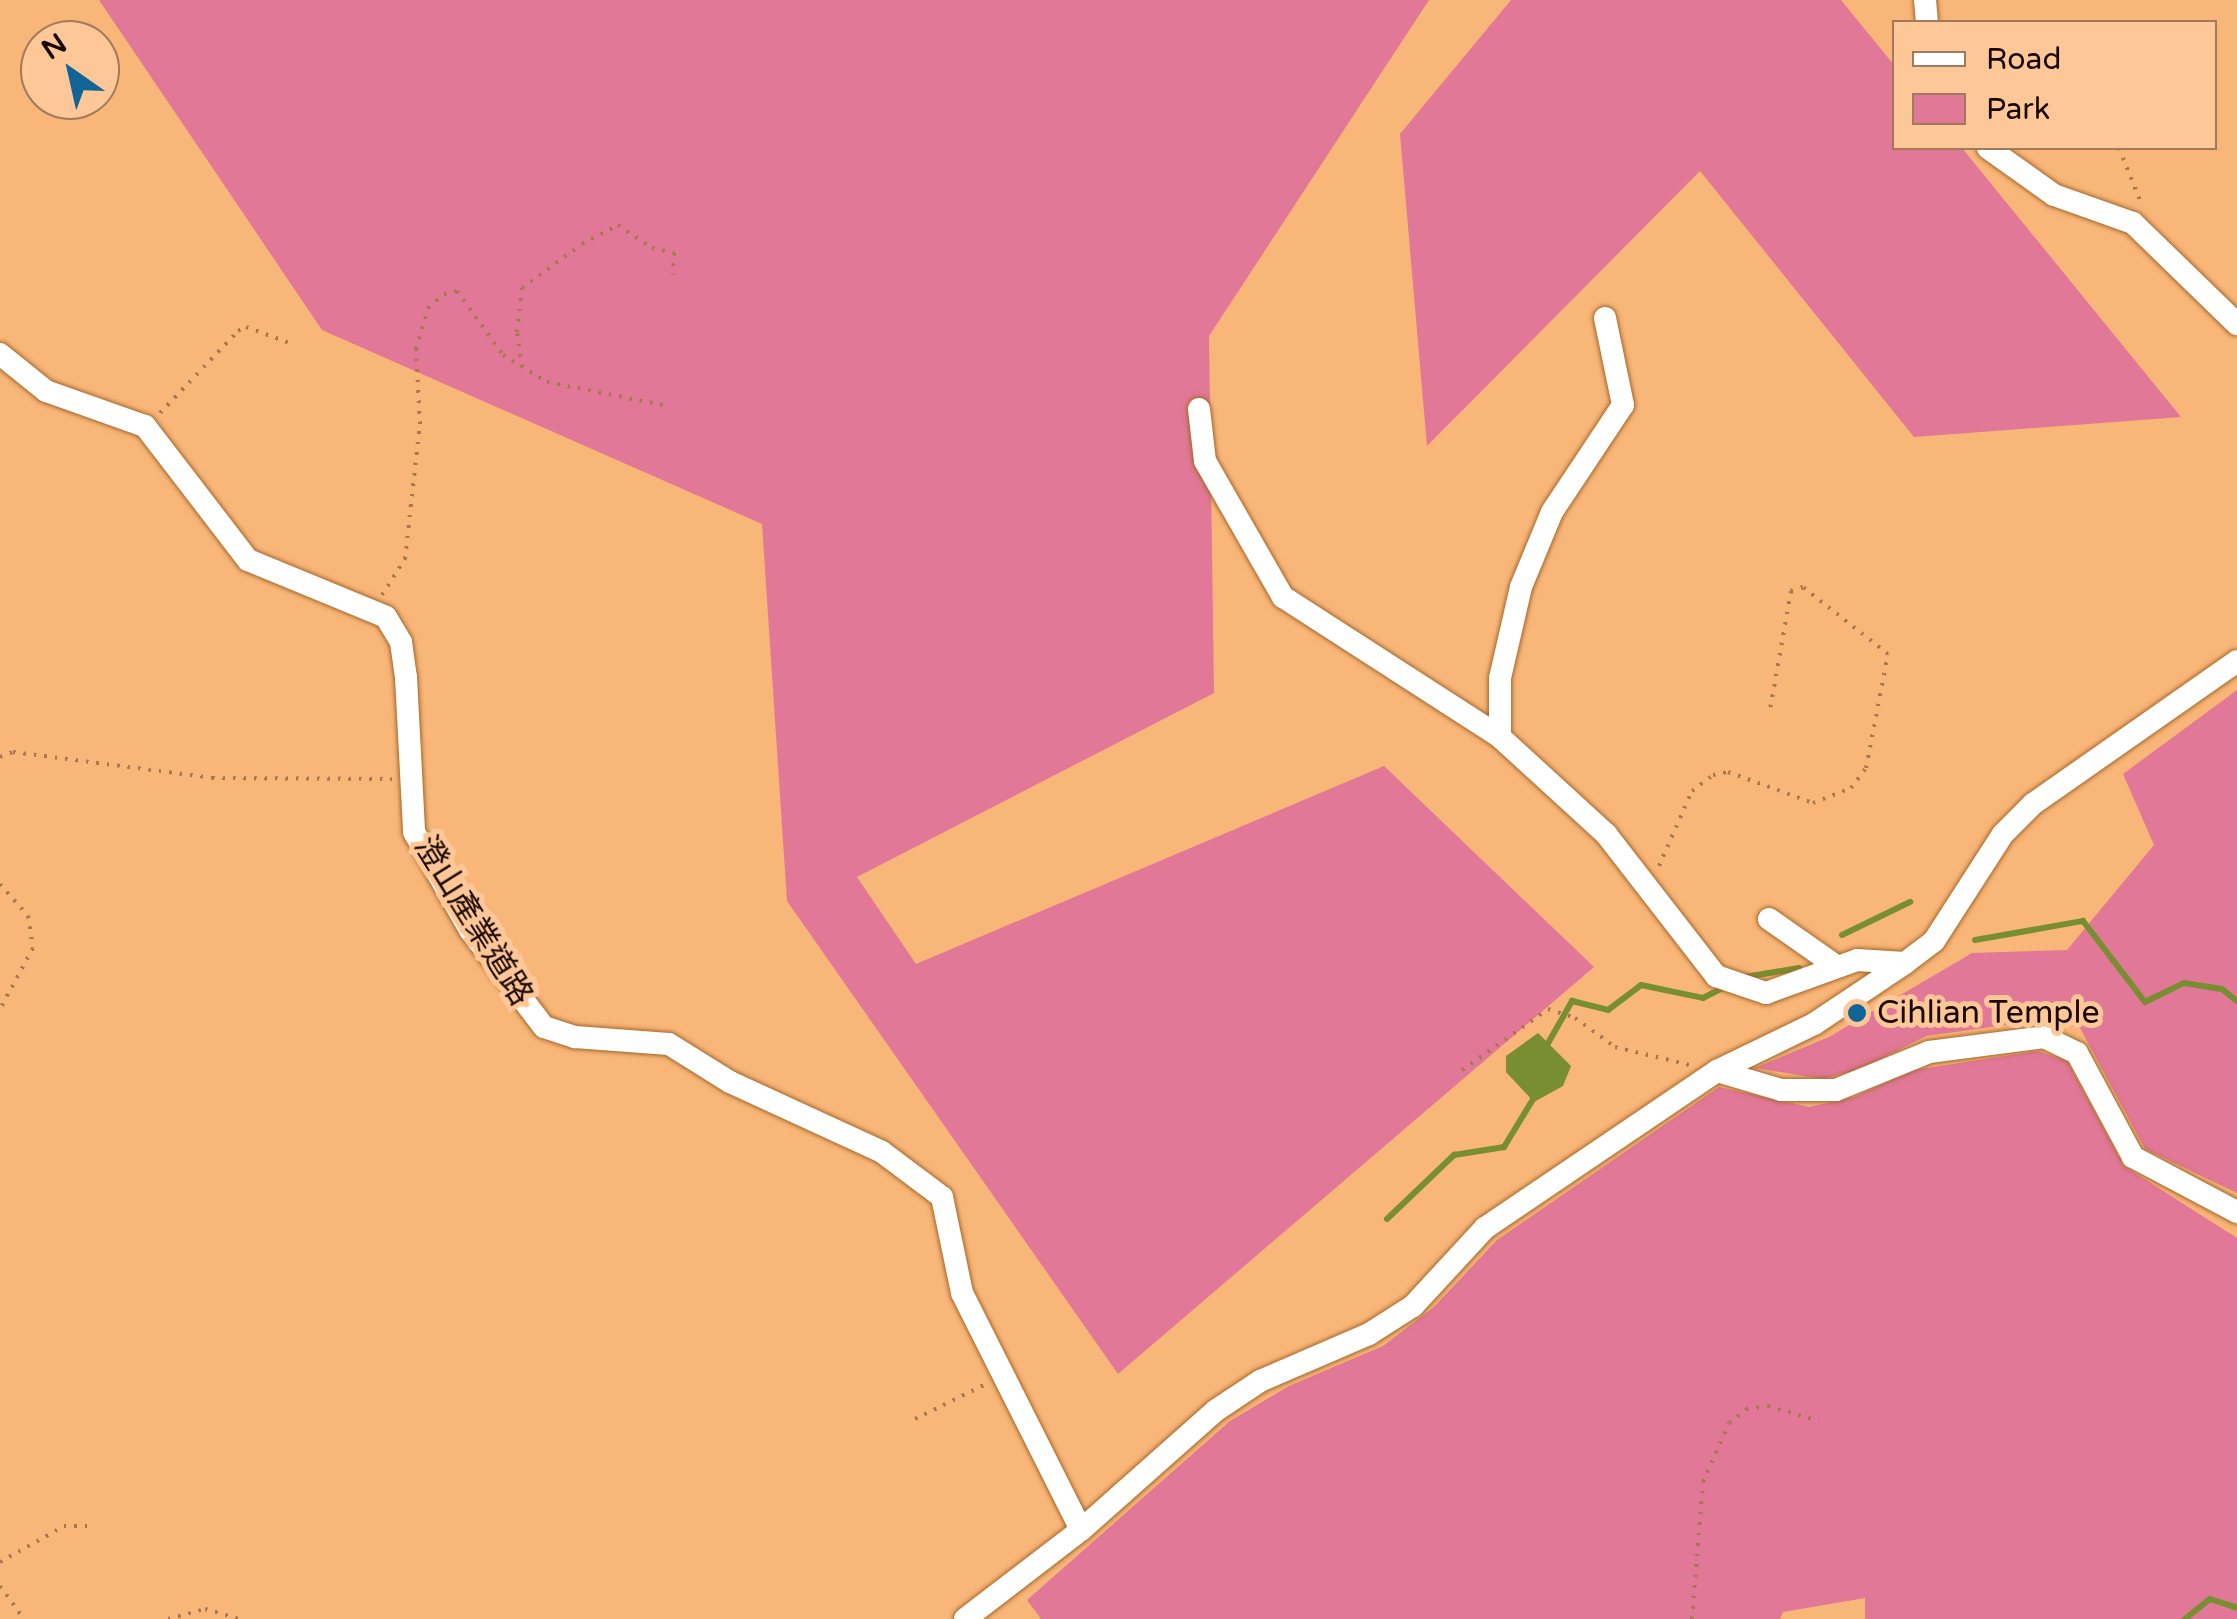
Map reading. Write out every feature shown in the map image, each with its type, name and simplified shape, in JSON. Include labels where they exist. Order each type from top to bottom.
[{"type":"street","points":[[1991,150],[2054,195],[2133,224],[2237,324]]},
{"type":"street","points":[[1500,737],[1500,678],[1521,587],[1552,512],[1623,405],[1604,318]]},
{"type":"street","points":[[0,354],[46,391],[145,426],[248,560],[372,606]]},
{"type":"street","points":[[1199,409],[1204,461],[1283,597],[1500,737],[1650,884],[1716,976],[1766,993],[1858,960],[1904,963]]},
{"type":"street","name":"澄山產業道路","points":[[372,606],[401,642],[408,780],[422,849],[470,930],[544,1027],[575,1037],[669,1044],[730,1082],[882,1152],[942,1197],[962,1292],[1082,1530]]},
{"type":"street","points":[[965,1619],[1082,1530],[1216,1411],[1260,1381],[1369,1334],[1413,1306],[1485,1228],[1717,1071],[1814,1024],[1904,963],[1934,940],[2003,834],[2033,804],[2237,660]]},
{"type":"street","points":[[1769,919],[1836,966]]},
{"type":"street","points":[[1717,1071],[1781,1090],[1836,1090],[1929,1052],[2044,1037],[2077,1053],[2133,1157],[2237,1212]]},
{"type":"path","points":[[2122,150],[2150,237]]},
{"type":"path","points":[[522,367],[516,332],[522,288],[582,244],[618,225],[652,248],[674,253],[673,276]]},
{"type":"path","points":[[372,606],[405,559],[420,424],[416,349],[428,308],[456,291],[503,355],[547,382],[663,405]]},
{"type":"path","points":[[145,426],[238,331],[246,327],[292,344]]},
{"type":"path","points":[[1650,884],[1692,791],[1713,776],[1728,772],[1813,803],[1850,788],[1866,768],[1888,654],[1803,587],[1790,591],[1770,710]]},
{"type":"path","points":[[0,757],[13,752],[212,778],[408,780]]},
{"type":"path","points":[[0,884],[28,916],[33,948],[0,1009]]},
{"type":"path","points":[[1462,1070],[1548,1009],[1576,1018],[1615,1047],[1717,1071]]},
{"type":"path","points":[[914,1419],[1004,1375]]},
{"type":"path","points":[[1692,1619],[1703,1482],[1729,1423],[1746,1409],[1768,1406],[1819,1421]]},
{"type":"path","points":[[0,1562],[64,1526],[92,1526]]},
{"type":"path","points":[[0,1586],[24,1619]]},
{"type":"path","points":[[168,1619],[204,1609],[239,1619]]},
{"type":"green space","points":[[99,0],[1429,0],[1209,336],[1214,693],[857,877],[916,964],[1384,766],[1594,967],[1118,1374],[787,901],[762,524],[322,330],[120,31],[120,20],[113,20]]},
{"type":"green space","points":[[1511,0],[1841,0],[1892,63],[1892,150],[1964,150],[2181,417],[1914,437],[1700,171],[1427,446],[1400,134]]},
{"type":"green space","points":[[2237,690],[2237,1193],[2145,1149],[2080,1028],[2042,1020],[1926,1036],[1861,1069],[1823,1079],[1755,1068],[1829,1037],[1972,953],[2067,950],[2154,845],[2123,774]]},
{"type":"green space","points":[[2038,1051],[2067,1061],[2124,1166],[2237,1238],[2237,1619],[1865,1619],[1865,1598],[1783,1612],[1780,1619],[1041,1619],[1027,1600],[1230,1421],[1289,1386],[1383,1346],[1434,1307],[1497,1240],[1719,1087],[1809,1107],[1854,1097],[1914,1070]]},
{"type":"shaded area","points":[[1538,1033],[1571,1066],[1563,1086],[1534,1102],[1506,1072],[1506,1056]]},
{"type":"waterway","points":[[1842,935],[1910,902]]},
{"type":"waterway","points":[[1975,940],[2083,921],[2145,1002],[2184,983],[2222,989],[2237,1001]]},
{"type":"waterway","points":[[1745,977],[1799,968]]},
{"type":"waterway","points":[[1547,1045],[1572,1001],[1608,1010],[1641,985],[1703,998],[1725,987]]},
{"type":"waterway","points":[[1387,1219],[1454,1155],[1504,1147],[1535,1096]]},
{"type":"waterway","points":[[2185,1619],[2210,1599],[2237,1608]]},
{"type":"place","name":"Cihlian Temple","points":[[1857,1013]]}]
